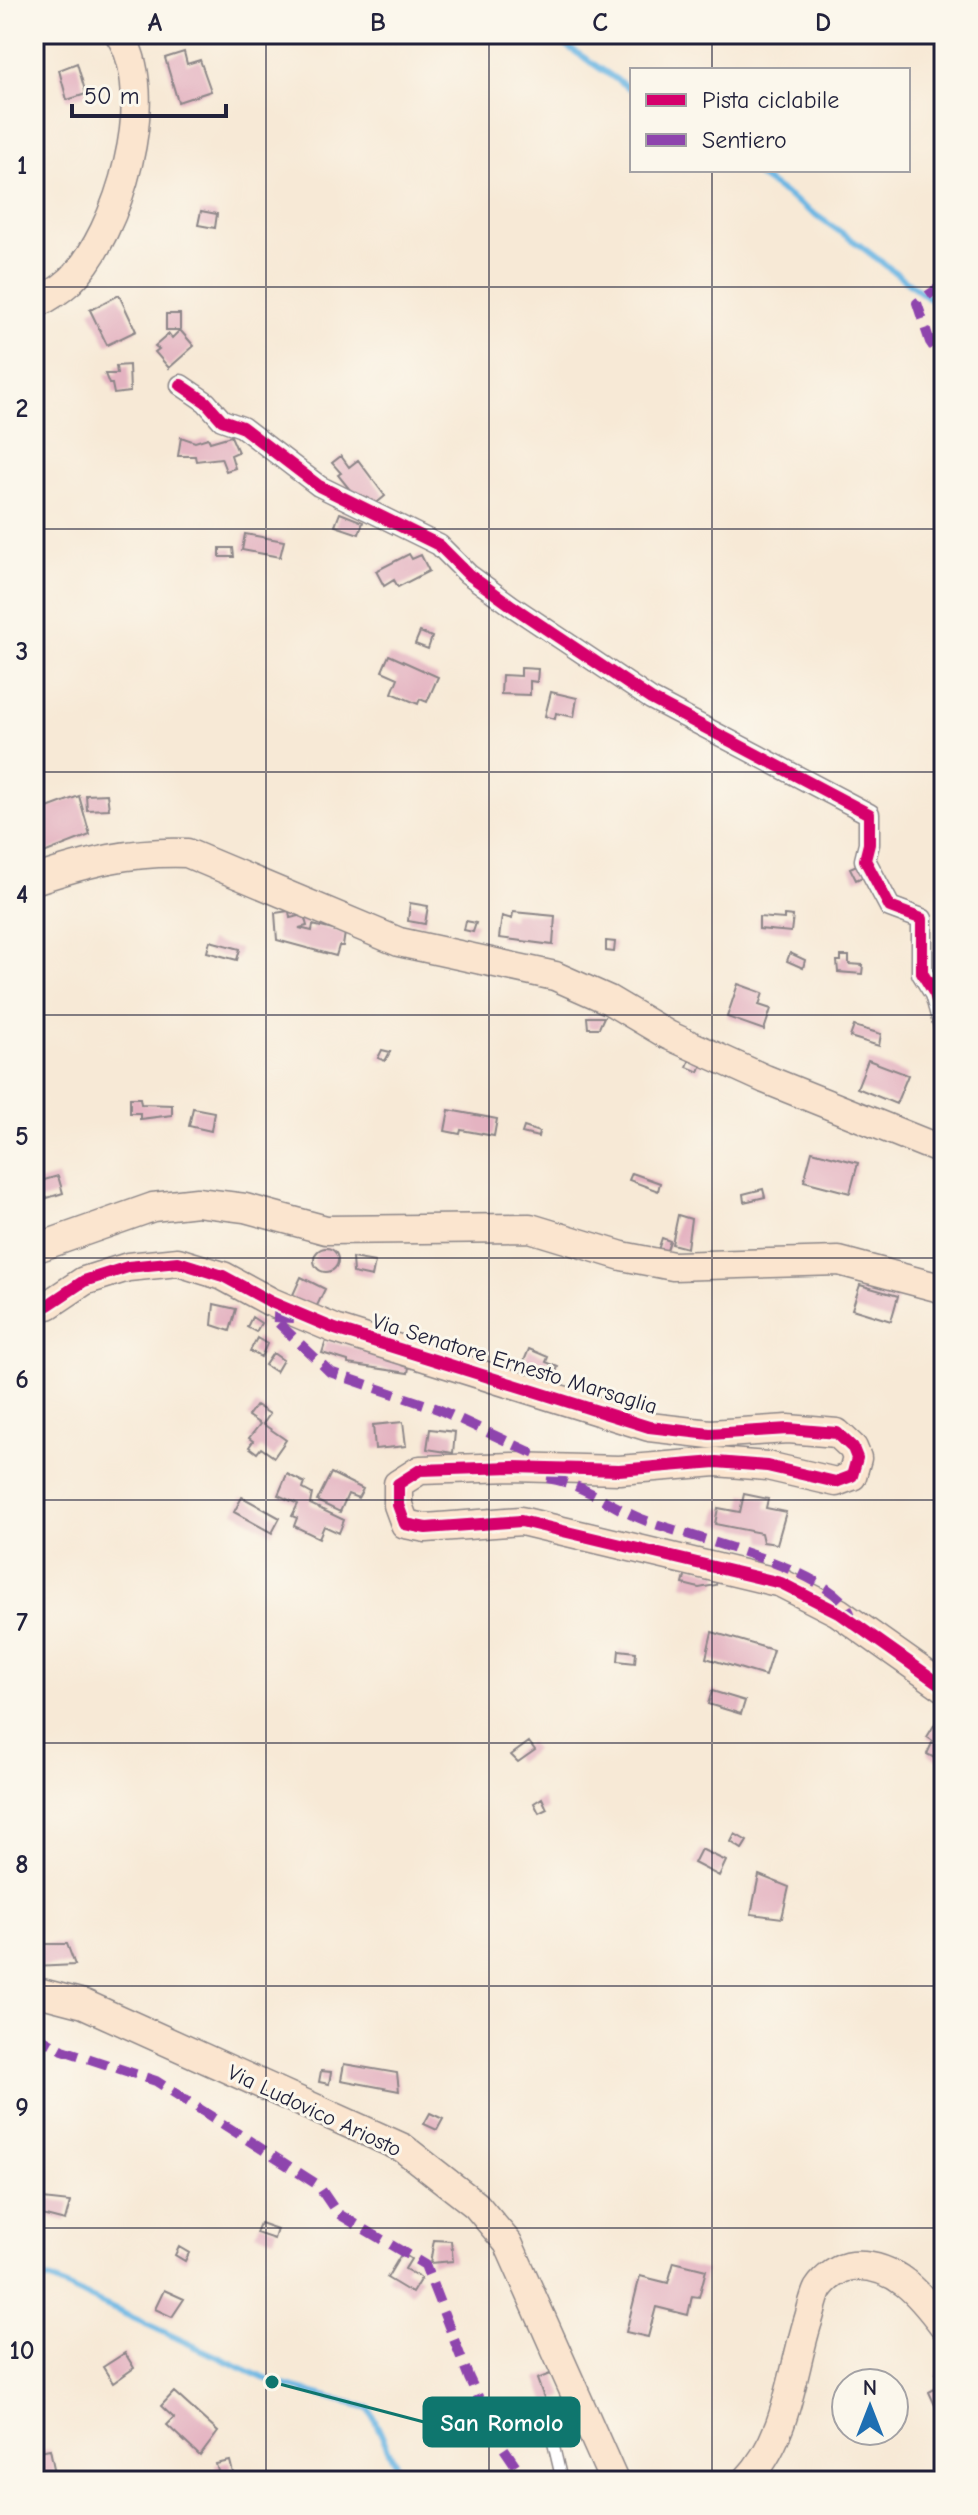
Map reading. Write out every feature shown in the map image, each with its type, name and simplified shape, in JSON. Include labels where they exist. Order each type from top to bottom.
[{"type":"street","points":[[34,305],[70,280],[99,241],[118,201],[131,139],[137,83],[119,34]]},
{"type":"street","points":[[181,385],[206,402],[222,420],[242,427],[319,486],[439,545],[468,574],[512,606],[651,699],[869,814],[869,844],[865,860],[890,907],[922,919],[922,973],[935,994],[944,1026]]},
{"type":"street","points":[[34,880],[99,858],[154,852],[187,853],[399,942],[555,976],[609,1000],[668,1035],[765,1079],[944,1151]]},
{"type":"street","points":[[34,1249],[153,1207],[197,1202],[245,1208],[326,1230],[530,1228],[622,1256],[673,1266],[839,1261],[944,1289]]},
{"type":"street","name":"Via Senatore Ernesto Marsaglia","points":[[34,1306],[48,1305],[84,1281],[128,1267],[178,1262],[223,1276],[271,1302],[335,1329],[649,1427],[710,1434],[788,1429],[837,1433],[853,1448],[857,1458],[852,1476],[836,1482],[767,1466],[716,1462],[619,1470],[513,1467],[420,1470],[398,1484],[398,1505],[405,1524],[426,1528],[521,1521],[781,1583],[838,1612],[944,1687]]},
{"type":"street","name":"Via Ludovico Ariosto","points":[[34,1991],[84,2004],[403,2148],[476,2205],[508,2243],[614,2481]]},
{"type":"street","points":[[746,2481],[768,2450],[787,2409],[799,2350],[819,2288],[842,2267],[870,2265],[895,2273],[927,2303],[944,2326]]},
{"type":"lane","points":[[562,2481],[547,2417],[553,2408],[578,2400]]},
{"type":"green space","points":[[34,34],[40,34],[42,92],[34,116]]},
{"type":"building","points":[[184,52],[187,64],[200,60],[211,91],[178,102],[165,58]]},
{"type":"building","points":[[77,63],[86,94],[67,100],[59,70]]},
{"type":"building","points":[[201,211],[217,214],[215,228],[198,225]]},
{"type":"building","points":[[119,295],[136,331],[107,345],[90,310]]},
{"type":"building","points":[[166,314],[180,314],[180,330],[166,330]]},
{"type":"building","points":[[180,330],[194,346],[169,368],[155,352],[159,349],[155,346],[169,334],[172,338]]},
{"type":"building","points":[[129,365],[130,392],[114,394],[105,374],[117,374],[116,366]]},
{"type":"building","points":[[231,436],[238,452],[231,455],[235,468],[226,471],[221,458],[196,461],[195,456],[178,456],[181,437],[195,442],[208,438],[210,442]]},
{"type":"building","points":[[341,456],[349,467],[358,460],[385,496],[367,511],[332,463]]},
{"type":"building","points":[[340,513],[363,522],[359,534],[335,526]]},
{"type":"building","points":[[245,534],[284,541],[280,557],[242,550]]},
{"type":"building","points":[[220,548],[233,548],[234,557],[220,557]]},
{"type":"building","points":[[409,554],[412,559],[421,555],[429,571],[398,587],[394,580],[384,586],[376,571]]},
{"type":"building","points":[[420,632],[432,637],[428,649],[415,644]]},
{"type":"building","points":[[389,655],[438,677],[427,702],[420,699],[418,704],[392,693],[398,678],[382,671]]},
{"type":"building","points":[[521,668],[538,669],[537,682],[530,681],[530,695],[501,694],[502,675],[521,676]]},
{"type":"building","points":[[551,692],[577,698],[574,717],[556,713],[555,719],[545,716]]},
{"type":"building","points":[[107,794],[109,809],[87,810],[86,795]]},
{"type":"building","points":[[79,796],[90,835],[36,856],[34,813]]},
{"type":"building","points":[[861,863],[867,875],[856,880],[850,868]]},
{"type":"building","points":[[410,903],[428,906],[425,924],[408,921]]},
{"type":"building","points":[[289,911],[290,918],[304,915],[307,926],[299,928],[312,931],[313,925],[345,933],[343,946],[339,946],[336,956],[277,940],[275,913]]},
{"type":"building","points":[[513,912],[555,916],[553,945],[499,938],[502,916],[512,919]]},
{"type":"building","points":[[784,915],[793,916],[791,932],[759,929],[759,917],[784,919]]},
{"type":"building","points":[[466,921],[476,923],[473,932],[464,930]]},
{"type":"building","points":[[210,941],[240,949],[237,960],[207,952]]},
{"type":"building","points":[[606,941],[615,942],[614,952],[606,951]]},
{"type":"building","points":[[790,953],[805,960],[803,968],[787,961]]},
{"type":"building","points":[[841,956],[849,956],[849,964],[863,965],[862,974],[838,972],[837,961],[841,961]]},
{"type":"building","points":[[738,984],[763,993],[759,1005],[771,1009],[764,1030],[727,1017]]},
{"type":"building","points":[[587,1017],[604,1017],[599,1028],[588,1028]]},
{"type":"building","points":[[854,1026],[881,1034],[879,1046],[850,1037]]},
{"type":"building","points":[[382,1050],[390,1052],[385,1061],[378,1058]]},
{"type":"building","points":[[691,1056],[703,1061],[699,1072],[687,1067]]},
{"type":"building","points":[[868,1060],[908,1075],[896,1104],[857,1088]]},
{"type":"building","points":[[130,1098],[140,1098],[141,1104],[172,1105],[172,1115],[140,1119],[140,1113],[130,1113]]},
{"type":"building","points":[[193,1108],[214,1112],[211,1131],[189,1126]]},
{"type":"building","points":[[449,1110],[497,1119],[494,1136],[461,1130],[460,1134],[445,1131]]},
{"type":"building","points":[[524,1127],[539,1132],[538,1137],[522,1133]]},
{"type":"building","points":[[812,1151],[858,1163],[850,1193],[804,1181]]},
{"type":"building","points":[[632,1173],[660,1183],[658,1191],[629,1180]]},
{"type":"building","points":[[58,1176],[63,1193],[38,1201],[34,1183]]},
{"type":"building","points":[[763,1189],[765,1197],[744,1202],[743,1194]]},
{"type":"building","points":[[678,1215],[691,1219],[687,1248],[672,1244]]},
{"type":"building","points":[[662,1238],[670,1241],[665,1256],[657,1253]]},
{"type":"building","points":[[326,1248],[334,1252],[338,1260],[334,1268],[326,1272],[318,1268],[314,1260],[318,1252]]},
{"type":"building","points":[[352,1258],[375,1262],[372,1277],[353,1273]]},
{"type":"building","points":[[301,1277],[325,1289],[315,1310],[291,1299]]},
{"type":"building","points":[[860,1285],[898,1296],[891,1321],[852,1309]]},
{"type":"building","points":[[214,1304],[236,1309],[230,1331],[212,1325]]},
{"type":"building","points":[[252,1317],[261,1323],[256,1332],[247,1327]]},
{"type":"building","points":[[257,1338],[267,1344],[261,1357],[250,1351]]},
{"type":"building","points":[[326,1341],[410,1361],[408,1373],[348,1364],[348,1361],[322,1353]]},
{"type":"building","points":[[529,1349],[548,1357],[546,1362],[558,1367],[552,1381],[562,1385],[560,1390],[525,1375],[527,1370],[521,1368]]},
{"type":"building","points":[[273,1353],[283,1360],[276,1372],[265,1365]]},
{"type":"building","points":[[256,1405],[270,1414],[263,1424],[286,1440],[274,1457],[261,1448],[257,1453],[249,1447],[253,1441],[249,1438],[260,1424],[248,1416]]},
{"type":"building","points":[[403,1422],[406,1446],[375,1449],[373,1425]]},
{"type":"building","points":[[430,1429],[455,1432],[453,1453],[427,1449]]},
{"type":"building","points":[[331,1473],[363,1489],[358,1498],[348,1494],[340,1512],[317,1501]]},
{"type":"building","points":[[287,1474],[305,1483],[303,1489],[312,1494],[310,1504],[344,1520],[339,1533],[324,1526],[319,1538],[294,1526],[297,1518],[292,1516],[298,1504],[278,1495]]},
{"type":"building","points":[[744,1494],[768,1499],[766,1508],[786,1512],[777,1544],[763,1542],[761,1533],[715,1524],[718,1508],[740,1512]]},
{"type":"building","points":[[242,1497],[280,1518],[272,1533],[234,1512]]},
{"type":"building","points":[[688,1565],[719,1573],[716,1585],[699,1588],[683,1584]]},
{"type":"building","points":[[712,1632],[773,1650],[765,1676],[706,1658]]},
{"type":"building","points":[[619,1650],[636,1652],[635,1663],[618,1661]]},
{"type":"building","points":[[712,1691],[745,1701],[741,1714],[708,1704]]},
{"type":"building","points":[[936,1722],[942,1725],[944,1722],[944,1763],[927,1754],[933,1741],[927,1737]]},
{"type":"building","points":[[529,1742],[535,1750],[518,1762],[511,1755]]},
{"type":"building","points":[[542,1798],[547,1809],[539,1813],[534,1803]]},
{"type":"building","points":[[735,1834],[747,1841],[742,1849],[731,1842]]},
{"type":"building","points":[[701,1849],[726,1861],[719,1876],[694,1863]]},
{"type":"building","points":[[759,1875],[789,1887],[782,1918],[751,1914]]},
{"type":"building","points":[[34,1944],[67,1944],[75,1965],[34,1967]]},
{"type":"building","points":[[344,2064],[397,2073],[399,2091],[341,2080]]},
{"type":"building","points":[[321,2071],[331,2072],[329,2084],[319,2082]]},
{"type":"building","points":[[430,2113],[443,2119],[437,2130],[424,2124]]},
{"type":"building","points":[[34,2198],[70,2202],[65,2221],[34,2213]]},
{"type":"building","points":[[260,2223],[277,2229],[274,2239],[256,2233]]},
{"type":"building","points":[[434,2240],[451,2241],[453,2261],[430,2263]]},
{"type":"building","points":[[179,2247],[189,2253],[185,2261],[175,2255]]},
{"type":"building","points":[[402,2253],[411,2259],[405,2269],[421,2278],[412,2293],[387,2278]]},
{"type":"building","points":[[674,2262],[706,2270],[699,2297],[692,2296],[688,2315],[656,2307],[648,2337],[626,2332],[640,2276],[668,2283]]},
{"type":"building","points":[[164,2290],[184,2299],[172,2317],[155,2309]]},
{"type":"building","points":[[125,2353],[134,2368],[113,2383],[103,2367]]},
{"type":"building","points":[[34,2355],[38,2355],[36,2379],[34,2379]]},
{"type":"building","points":[[944,2370],[944,2425],[929,2392],[942,2385],[936,2374]]},
{"type":"building","points":[[555,2372],[564,2397],[546,2403],[537,2379]]},
{"type":"building","points":[[174,2392],[218,2432],[200,2456],[167,2425],[174,2418],[161,2406]]},
{"type":"building","points":[[50,2449],[56,2478],[34,2481],[34,2452]]},
{"type":"building","points":[[230,2461],[235,2481],[210,2481],[209,2478],[219,2475],[216,2464]]},
{"type":"waterway","points":[[549,34],[630,89]]},
{"type":"waterway","points":[[753,172],[858,244],[944,310]]},
{"type":"waterway","points":[[34,2277],[51,2280],[272,2382],[369,2408],[403,2481]]},
{"type":"marked path","points":[[944,284],[917,303],[930,342],[944,362]]},
{"type":"marked path","points":[[293,1318],[272,1317],[330,1372],[438,1409],[530,1452],[521,1471]]},
{"type":"marked path","points":[[547,1478],[583,1489],[637,1517],[789,1569],[818,1583],[840,1599],[851,1616]]},
{"type":"marked path","points":[[34,2034],[63,2050],[156,2081],[318,2185],[337,2213],[425,2265],[469,2378],[501,2444],[526,2481]]},
{"type":"cycle path","points":[[181,385],[206,402],[222,420],[242,427],[319,486],[439,545],[468,574],[512,606],[651,699],[869,814],[869,844],[865,860],[890,907],[922,919],[922,973],[935,994],[944,1026]]},
{"type":"cycle path","points":[[34,1306],[48,1305],[84,1281],[128,1267],[178,1262],[223,1276],[271,1302],[335,1329],[649,1427],[710,1434],[788,1429],[837,1433],[853,1448],[857,1458],[852,1476],[836,1482],[767,1466],[716,1462],[619,1470],[513,1467],[420,1470],[398,1484],[398,1505],[405,1524],[426,1528],[521,1521],[781,1583],[838,1612],[944,1687]]},
{"type":"place","name":"San Romolo","points":[[272,2382]]}]
